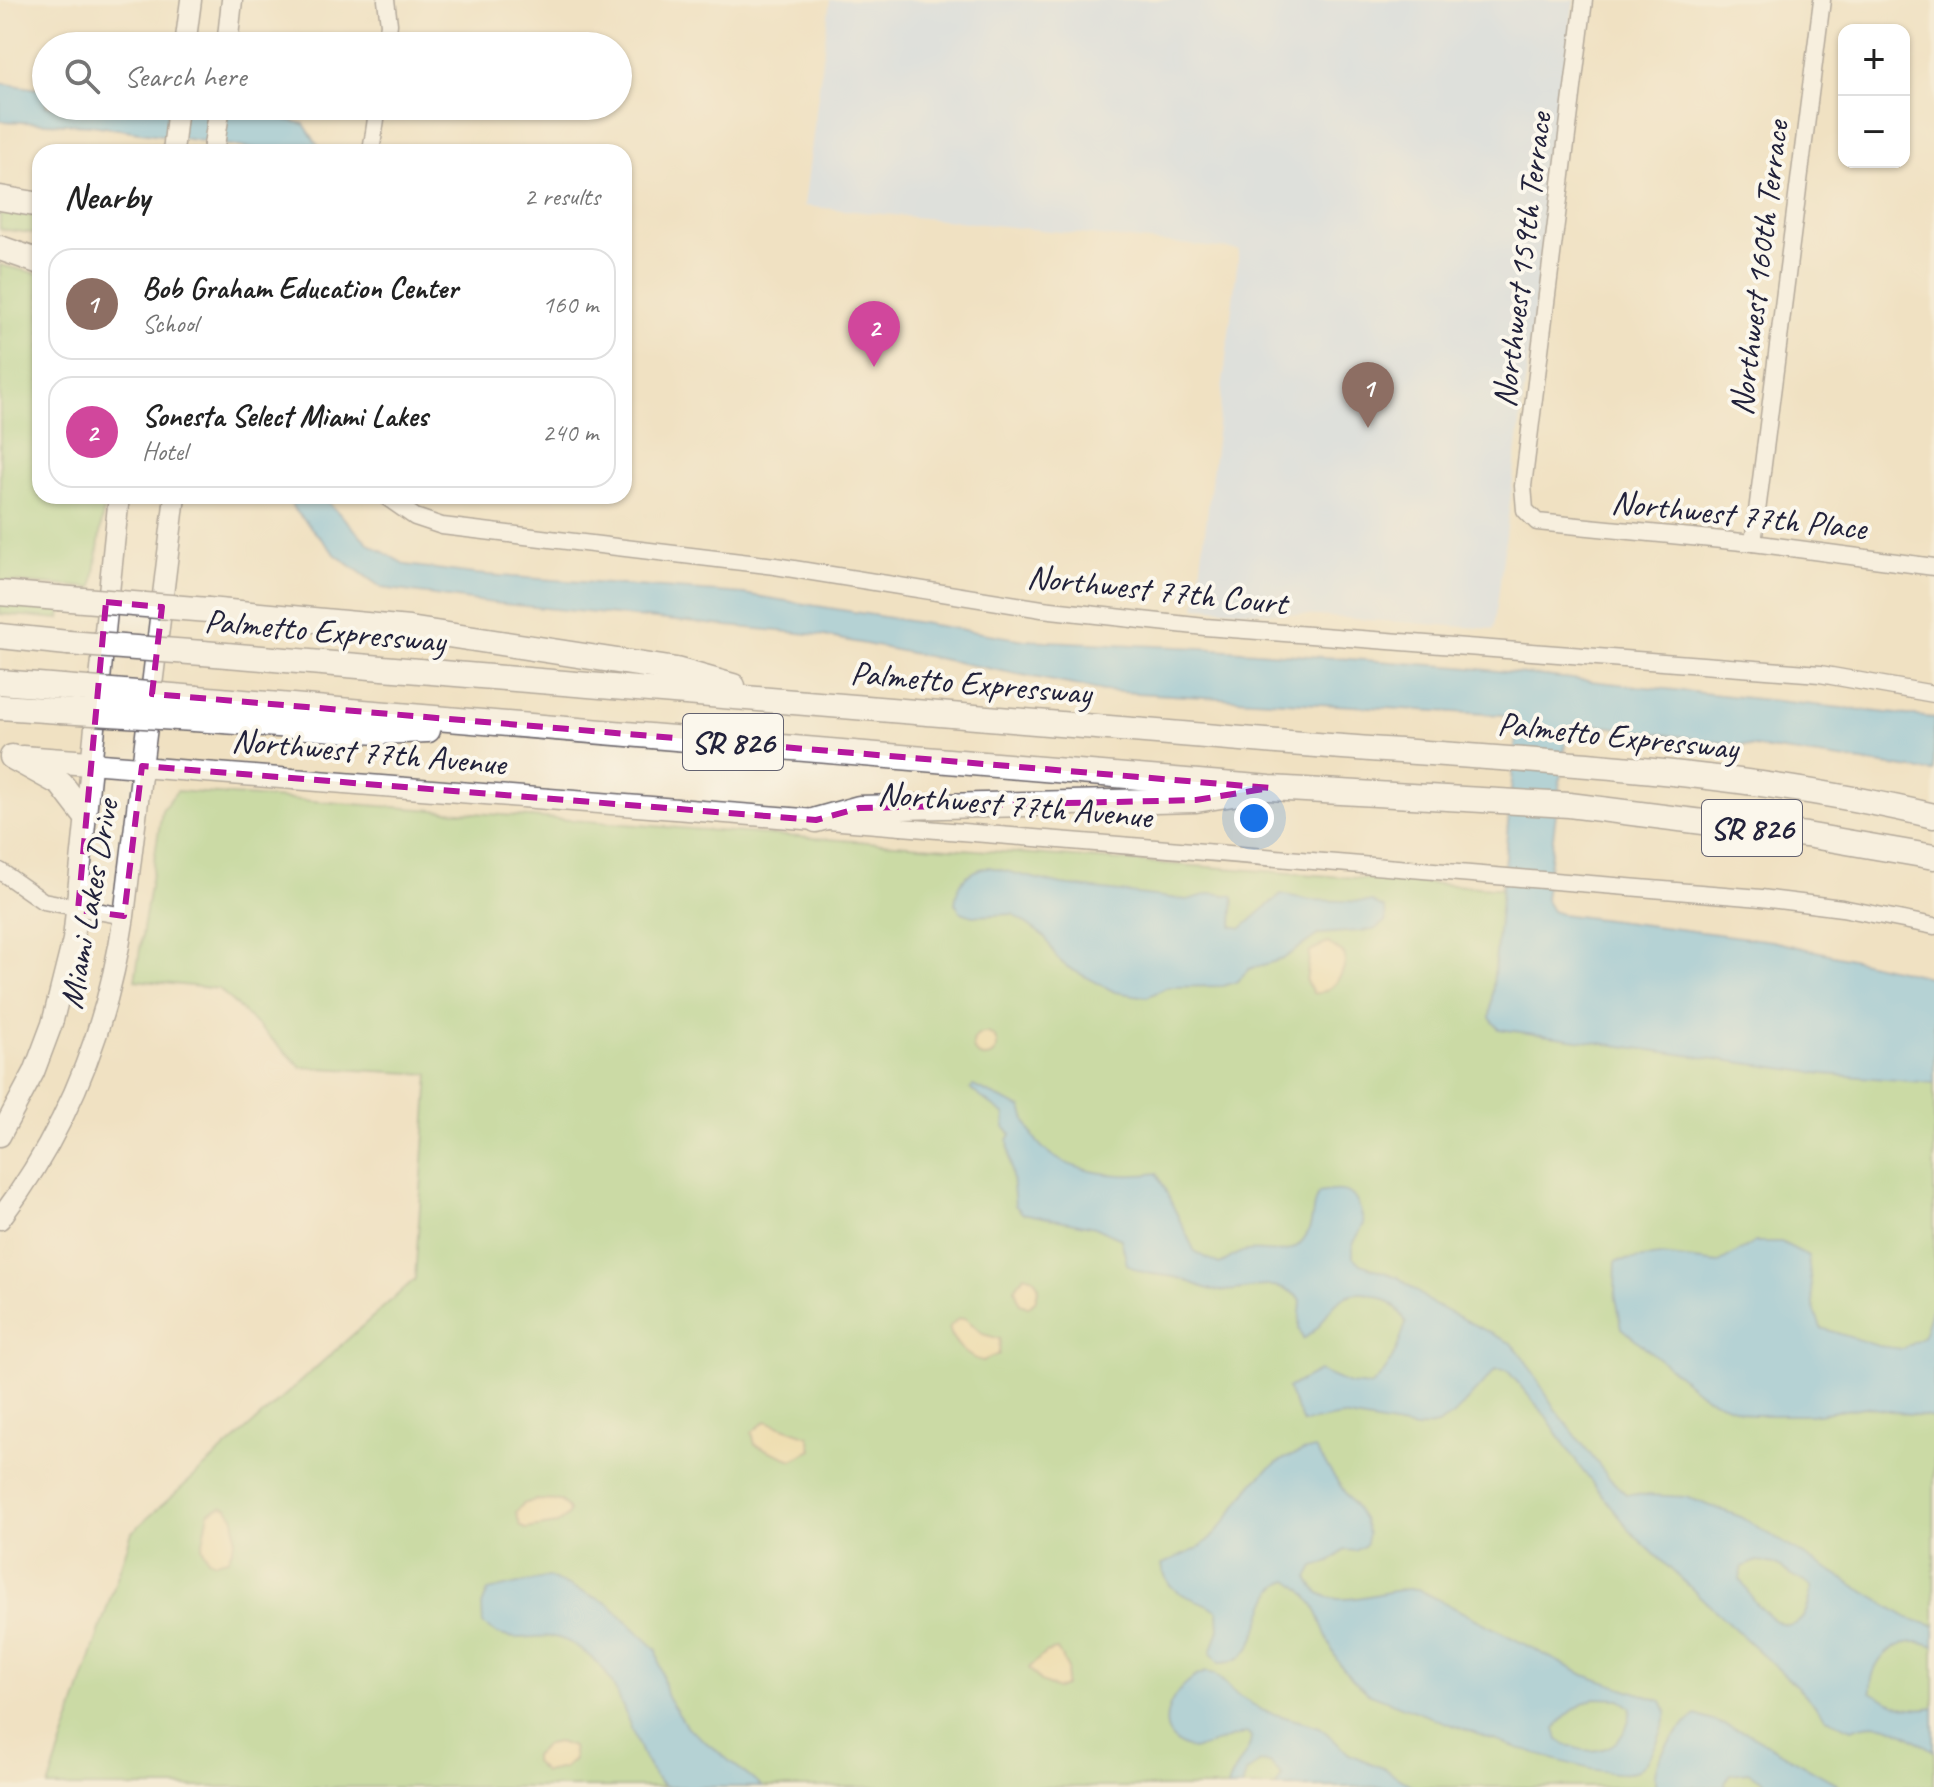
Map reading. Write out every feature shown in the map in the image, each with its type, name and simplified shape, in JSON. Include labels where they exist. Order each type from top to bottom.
[{"type":"highway","points":[[0,198],[32,204]]},
{"type":"highway","points":[[0,246],[32,246]]},
{"type":"highway","points":[[0,246],[32,259]]},
{"type":"highway","points":[[0,593],[409,629],[676,670],[789,701]]},
{"type":"highway","name":"Palmetto Expressway","points":[[0,636],[1573,761],[1805,790],[1934,816]]},
{"type":"highway","name":"SR 826","points":[[0,682],[61,699],[533,725],[1270,788],[1569,805],[1806,835],[1934,857]]},
{"type":"highway","points":[[0,707],[61,699]]},
{"type":"highway","points":[[6,756],[89,763]]},
{"type":"highway","points":[[6,756],[61,784],[84,814]]},
{"type":"highway","points":[[816,820],[859,808],[1196,800],[1270,788]]},
{"type":"main road","points":[[187,32],[191,0]]},
{"type":"main road","points":[[229,32],[232,0]]},
{"type":"main road","points":[[173,144],[176,120]]},
{"type":"main road","points":[[214,144],[218,120]]},
{"type":"main road","name":"Miami Lakes Drive","points":[[0,1136],[34,1072],[52,1024],[78,910],[89,763],[118,504]]},
{"type":"main road","name":"Miami Lakes Drive","points":[[0,1219],[40,1160],[80,1080],[110,994],[124,916],[174,504]]},
{"type":"main road","name":"Northwest 77th Avenue","points":[[89,763],[816,820]]},
{"type":"street","points":[[386,0],[388,32]]},
{"type":"street","name":"Northwest 159th Terrace","points":[[1537,522],[1525,510],[1523,486],[1584,0]]},
{"type":"street","name":"Northwest 160th Terrace","points":[[1753,543],[1822,0]]},
{"type":"street","points":[[372,144],[376,120]]},
{"type":"street","name":"Northwest 77th Court","points":[[396,504],[415,517],[442,526],[775,566],[1042,609],[1205,627],[1820,674],[1934,694]]},
{"type":"street","name":"Northwest 77th Place","points":[[1537,522],[1753,543],[1934,567]]},
{"type":"street","name":"Northwest 77th Avenue","points":[[816,820],[1775,899],[1934,926]]},
{"type":"street","points":[[0,871],[38,899],[78,910],[124,916]]},
{"type":"highlighted area","points":[[106,602],[162,607],[152,694],[1270,788],[1196,800],[859,808],[816,820],[142,766],[124,916],[78,910]]},
{"type":"shaded area","points":[[830,0],[1574,0],[1494,629],[1196,607],[1239,250],[804,206]]},
{"type":"green space","points":[[0,211],[32,216],[32,233],[0,229]]},
{"type":"green space","points":[[0,265],[32,272],[32,504],[104,504],[93,588],[0,581]]},
{"type":"green space","points":[[0,603],[61,609],[60,619],[0,614]]},
{"type":"green space","points":[[177,791],[1506,889],[1499,1024],[1934,1071],[1934,1787],[48,1787],[132,1532],[415,1279],[429,1074],[301,1067],[219,989],[135,980],[162,810]]},
{"type":"sand","points":[[1328,943],[1344,954],[1344,967],[1332,986],[1313,993],[1306,981],[1310,951]]},
{"type":"sand","points":[[985,1033],[994,1036],[997,1045],[994,1054],[985,1057],[976,1054],[973,1045],[976,1036]]},
{"type":"sand","points":[[1024,1275],[1034,1278],[1039,1287],[1035,1301],[1028,1307],[1020,1304],[1015,1289]]},
{"type":"sand","points":[[965,1318],[983,1334],[1000,1339],[999,1354],[983,1361],[961,1349],[949,1327],[958,1319]]},
{"type":"sand","points":[[766,1421],[809,1436],[812,1450],[792,1460],[755,1445],[752,1432]]},
{"type":"sand","points":[[535,1500],[561,1501],[569,1510],[568,1515],[557,1524],[525,1529],[520,1525],[516,1512],[523,1504]]},
{"type":"sand","points":[[222,1506],[232,1514],[235,1539],[228,1559],[215,1562],[208,1559],[202,1547],[209,1512]]},
{"type":"sand","points":[[1057,1650],[1068,1669],[1065,1686],[1057,1689],[1041,1682],[1029,1668],[1045,1653]]},
{"type":"sand","points":[[558,1742],[572,1747],[574,1759],[564,1768],[544,1772],[534,1762],[534,1756],[547,1744]]},
{"type":"water","points":[[0,83],[32,88],[32,120],[288,120],[304,124],[317,144],[222,144],[91,125],[0,121]]},
{"type":"water","points":[[292,504],[330,504],[368,543],[406,565],[474,574],[744,594],[1025,640],[1201,648],[1460,667],[1934,718],[1934,772],[1582,723],[1567,728],[1545,899],[1552,911],[1561,914],[1772,941],[1934,978],[1934,1083],[1824,1074],[1499,1029],[1490,1018],[1517,726],[1503,715],[1104,691],[819,635],[493,603],[382,588],[336,555]]},
{"type":"water","points":[[989,867],[1062,885],[1187,900],[1213,893],[1234,896],[1232,926],[1242,928],[1281,894],[1310,900],[1372,902],[1385,909],[1386,921],[1374,930],[1319,934],[1283,959],[1249,969],[1236,982],[1223,986],[1168,987],[1147,997],[1115,992],[1067,967],[1057,958],[1045,937],[1013,914],[973,916],[961,912],[955,903],[964,878]]},
{"type":"water","points":[[973,1086],[1022,1108],[1030,1130],[1044,1149],[1073,1166],[1108,1174],[1157,1173],[1195,1252],[1219,1264],[1242,1252],[1280,1252],[1294,1248],[1309,1229],[1319,1193],[1338,1191],[1350,1194],[1358,1205],[1364,1224],[1353,1244],[1353,1257],[1360,1264],[1398,1277],[1434,1305],[1511,1343],[1524,1358],[1555,1409],[1609,1478],[1626,1494],[1686,1497],[1741,1517],[1908,1618],[1934,1626],[1934,1646],[1910,1642],[1899,1645],[1881,1659],[1875,1668],[1871,1692],[1901,1706],[1934,1707],[1934,1751],[1895,1729],[1875,1724],[1852,1729],[1826,1718],[1803,1692],[1635,1536],[1579,1466],[1546,1416],[1507,1370],[1496,1369],[1455,1414],[1437,1425],[1416,1429],[1342,1416],[1303,1423],[1287,1388],[1319,1371],[1349,1384],[1371,1386],[1393,1357],[1406,1323],[1395,1307],[1367,1293],[1346,1296],[1303,1339],[1299,1328],[1301,1300],[1292,1292],[1273,1286],[1220,1291],[1179,1278],[1146,1273],[1127,1264],[1121,1239],[1095,1227],[1022,1213],[1015,1205],[1008,1140],[1011,1134],[1004,1127],[1005,1115],[970,1089]],"holes":[[[1757,1561],[1774,1564],[1812,1587],[1807,1609],[1800,1621],[1791,1625],[1769,1616],[1740,1579],[1742,1567]]]},
{"type":"water","points":[[1755,1242],[1781,1242],[1808,1256],[1813,1305],[1821,1328],[1878,1346],[1903,1349],[1923,1337],[1934,1299],[1934,1418],[1866,1407],[1810,1415],[1751,1415],[1705,1397],[1622,1328],[1615,1293],[1616,1261],[1661,1256],[1719,1263]]},
{"type":"water","points":[[1315,1449],[1363,1519],[1368,1534],[1365,1545],[1355,1551],[1345,1550],[1330,1562],[1314,1567],[1308,1578],[1316,1590],[1328,1597],[1342,1599],[1418,1589],[1584,1675],[1662,1701],[1667,1712],[1663,1728],[1642,1766],[1636,1771],[1617,1773],[1548,1758],[1368,1693],[1340,1665],[1312,1604],[1289,1580],[1277,1586],[1269,1597],[1247,1651],[1235,1660],[1219,1663],[1211,1653],[1219,1629],[1218,1611],[1176,1590],[1170,1585],[1162,1565],[1200,1547],[1228,1519],[1259,1477],[1291,1456]],"holes":[[[1595,1698],[1620,1699],[1631,1708],[1623,1734],[1615,1743],[1606,1748],[1584,1750],[1558,1740],[1555,1729],[1577,1707]]]},
{"type":"water","points":[[548,1577],[608,1603],[657,1650],[666,1695],[687,1727],[762,1787],[665,1787],[647,1764],[610,1679],[592,1658],[560,1638],[510,1637],[483,1624],[482,1606],[488,1591]]},
{"type":"water","points":[[1206,1672],[1215,1674],[1237,1695],[1264,1711],[1320,1727],[1349,1754],[1385,1769],[1414,1787],[1276,1787],[1282,1776],[1270,1763],[1260,1762],[1246,1773],[1242,1787],[1228,1787],[1248,1749],[1251,1736],[1246,1733],[1193,1750],[1178,1744],[1169,1734],[1166,1723],[1168,1711],[1182,1687]]},
{"type":"water","points":[[1696,1715],[1747,1733],[1842,1787],[1775,1787],[1748,1772],[1731,1774],[1726,1787],[1656,1787],[1656,1767],[1660,1757],[1680,1729]]},
{"type":"place","name":"Sonesta Select Miami Lakes","points":[[874,367]]},
{"type":"place","name":"Bob Graham Education Center","points":[[1368,428]]}]
